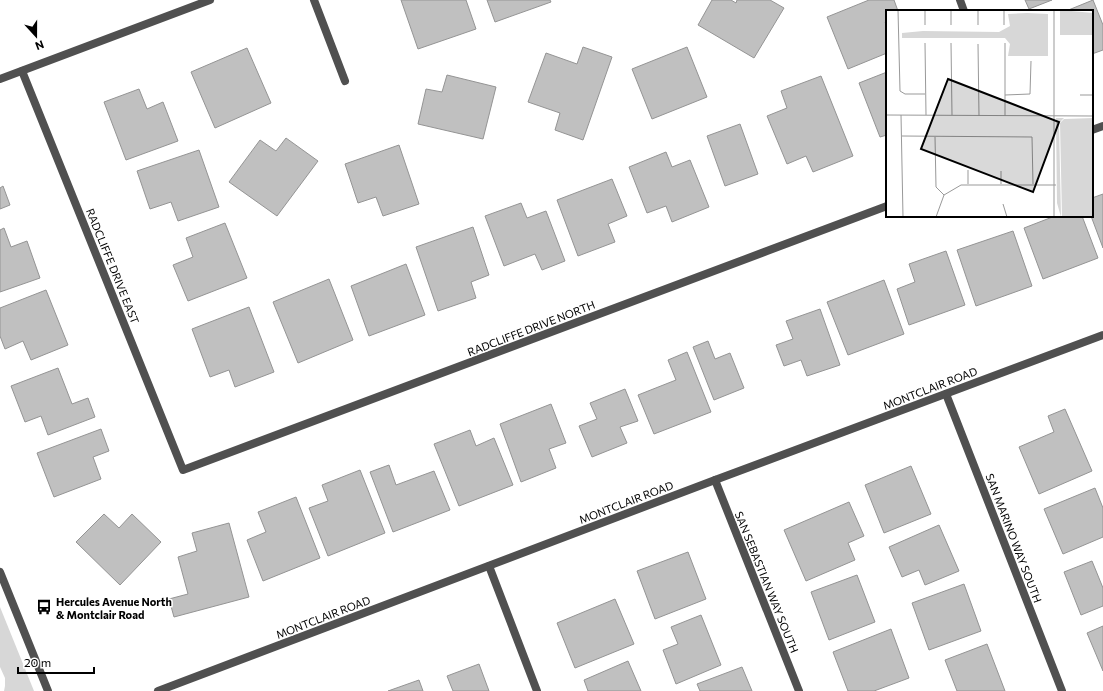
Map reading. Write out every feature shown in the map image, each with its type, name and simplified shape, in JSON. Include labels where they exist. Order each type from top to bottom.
[{"type":"street","points":[[0,79],[210,0]]},
{"type":"street","points":[[314,0],[345,81]]},
{"type":"street","points":[[960,0],[964,10]]},
{"type":"street","name":"RADCLIFFE DRIVE EAST","points":[[22,71],[183,470]]},
{"type":"street","points":[[1093,130],[1103,126]]},
{"type":"street","name":"RADCLIFFE DRIVE NORTH","points":[[183,470],[886,206]]},
{"type":"street","name":"MONTCLAIR ROAD","points":[[158,691],[1103,335]]},
{"type":"street","name":"SAN MARINO WAY SOUTH","points":[[946,394],[1062,691]]},
{"type":"street","name":"SAN SEBASTIAN WAY SOUTH","points":[[715,480],[799,691]]},
{"type":"street","points":[[489,566],[537,691]]},
{"type":"street","points":[[0,572],[48,691]]},
{"type":"shaded area","points":[[0,607],[34,691],[4,691],[5,678],[0,667]]},
{"type":"building","points":[[401,0],[466,0],[476,29],[418,49]]},
{"type":"building","points":[[487,0],[550,0],[551,2],[495,22]]},
{"type":"building","points":[[712,0],[731,0],[736,3],[737,0],[770,0],[784,8],[754,58],[698,25]]},
{"type":"building","points":[[869,0],[894,0],[898,10],[886,10],[886,53],[848,69],[827,17]]},
{"type":"building","points":[[1025,0],[1052,0],[1029,9]]},
{"type":"building","points":[[1093,0],[1103,25],[1103,50],[1093,54],[1093,10],[1068,10]]},
{"type":"building","points":[[583,47],[612,57],[583,140],[555,130],[560,113],[528,102],[546,53],[577,64]]},
{"type":"building","points":[[687,47],[707,97],[652,119],[632,69]]},
{"type":"building","points":[[247,48],[271,103],[215,128],[191,72]]},
{"type":"building","points":[[886,72],[886,135],[880,137],[859,83]]},
{"type":"building","points":[[447,75],[496,87],[483,139],[418,124],[426,89],[442,92]]},
{"type":"building","points":[[821,76],[853,156],[813,172],[806,156],[787,164],[767,116],[787,108],[781,91]]},
{"type":"building","points":[[139,89],[147,109],[163,102],[178,141],[126,160],[104,102]]},
{"type":"building","points":[[740,124],[758,174],[725,186],[707,136]]},
{"type":"building","points":[[286,138],[318,161],[277,216],[229,182],[260,140],[276,151]]},
{"type":"building","points":[[399,145],[419,204],[383,216],[376,197],[358,203],[345,164]]},
{"type":"building","points":[[199,150],[219,207],[178,221],[171,202],[150,209],[137,171]]},
{"type":"building","points":[[666,152],[672,167],[690,160],[709,207],[672,222],[666,206],[647,213],[629,167]]},
{"type":"building","points":[[612,179],[627,216],[608,224],[615,242],[578,256],[557,200]]},
{"type":"building","points":[[3,186],[10,205],[0,209],[0,188]]},
{"type":"building","points":[[1103,194],[1103,248],[1091,217],[1093,217],[1093,198]]},
{"type":"building","points":[[521,203],[527,218],[546,211],[565,261],[542,270],[535,254],[504,266],[485,216]]},
{"type":"building","points":[[1052,217],[1082,217],[1098,258],[1043,279],[1024,228]]},
{"type":"building","points":[[225,223],[247,278],[188,301],[173,265],[193,257],[186,238]]},
{"type":"building","points":[[473,227],[489,275],[471,282],[476,298],[438,311],[416,247]]},
{"type":"building","points":[[4,228],[11,247],[27,241],[40,278],[0,292],[0,230]]},
{"type":"building","points":[[1013,231],[1032,286],[976,306],[957,250]]},
{"type":"building","points":[[946,251],[965,305],[909,325],[897,289],[915,282],[909,264]]},
{"type":"building","points":[[406,264],[425,315],[369,336],[351,286]]},
{"type":"building","points":[[329,279],[353,340],[298,363],[273,302]]},
{"type":"building","points":[[884,280],[904,334],[848,355],[827,302]]},
{"type":"building","points":[[46,290],[68,345],[31,360],[23,341],[5,349],[0,336],[0,308]]},
{"type":"building","points":[[249,307],[274,372],[235,387],[229,370],[210,377],[192,329]]},
{"type":"building","points":[[820,309],[840,365],[807,376],[801,360],[784,366],[776,345],[793,339],[786,321]]},
{"type":"building","points":[[708,341],[715,359],[730,353],[744,388],[714,400],[693,347]]},
{"type":"building","points":[[687,352],[711,412],[654,434],[638,395],[676,380],[668,360]]},
{"type":"building","points":[[58,368],[72,404],[88,398],[95,417],[48,435],[41,416],[25,422],[11,386]]},
{"type":"building","points":[[625,389],[638,421],[620,427],[627,443],[592,457],[579,426],[597,419],[590,403]]},
{"type":"building","points":[[551,404],[566,443],[549,449],[556,468],[521,482],[500,424]]},
{"type":"building","points":[[1065,409],[1092,471],[1039,494],[1019,447],[1054,432],[1048,416]]},
{"type":"building","points":[[101,429],[109,451],[93,457],[101,479],[54,497],[37,453]]},
{"type":"building","points":[[470,430],[476,446],[494,438],[513,485],[459,506],[434,444]]},
{"type":"building","points":[[389,465],[396,485],[434,471],[450,510],[393,532],[370,472]]},
{"type":"building","points":[[911,466],[931,514],[884,533],[865,485]]},
{"type":"building","points":[[360,470],[385,533],[328,556],[309,508],[328,501],[322,485]]},
{"type":"building","points":[[1095,488],[1103,508],[1103,537],[1063,554],[1044,509]]},
{"type":"building","points":[[296,497],[320,558],[263,581],[247,540],[266,532],[258,512]]},
{"type":"building","points":[[849,502],[864,536],[848,543],[855,560],[806,581],[784,530]]},
{"type":"building","points":[[104,514],[119,528],[132,514],[161,542],[120,585],[76,542]]},
{"type":"building","points":[[229,523],[249,597],[174,617],[169,599],[188,594],[178,557],[197,551],[192,533]]},
{"type":"building","points":[[939,525],[959,571],[925,585],[919,570],[902,577],[889,547]]},
{"type":"building","points":[[688,552],[706,599],[655,619],[637,571]]},
{"type":"building","points":[[1092,561],[1103,588],[1103,606],[1081,615],[1064,572]]},
{"type":"building","points":[[857,575],[875,622],[829,640],[811,592]]},
{"type":"building","points":[[964,584],[981,631],[929,650],[912,603]]},
{"type":"building","points":[[615,599],[634,644],[575,668],[557,623]]},
{"type":"building","points":[[701,615],[721,665],[676,684],[663,650],[678,644],[671,627]]},
{"type":"building","points":[[1103,626],[1103,671],[1087,633]]},
{"type":"building","points":[[891,629],[909,678],[874,691],[848,691],[833,652]]},
{"type":"building","points":[[987,644],[1005,691],[957,691],[945,660]]},
{"type":"building","points":[[628,661],[641,691],[588,691],[584,680]]},
{"type":"building","points":[[479,664],[489,691],[453,691],[447,676]]},
{"type":"building","points":[[742,667],[752,691],[700,691],[697,684]]},
{"type":"building","points":[[419,680],[423,691],[388,691]]},
{"type":"place","name":"Hercules Avenue North & Montclair Road","points":[[44,607]]}]
